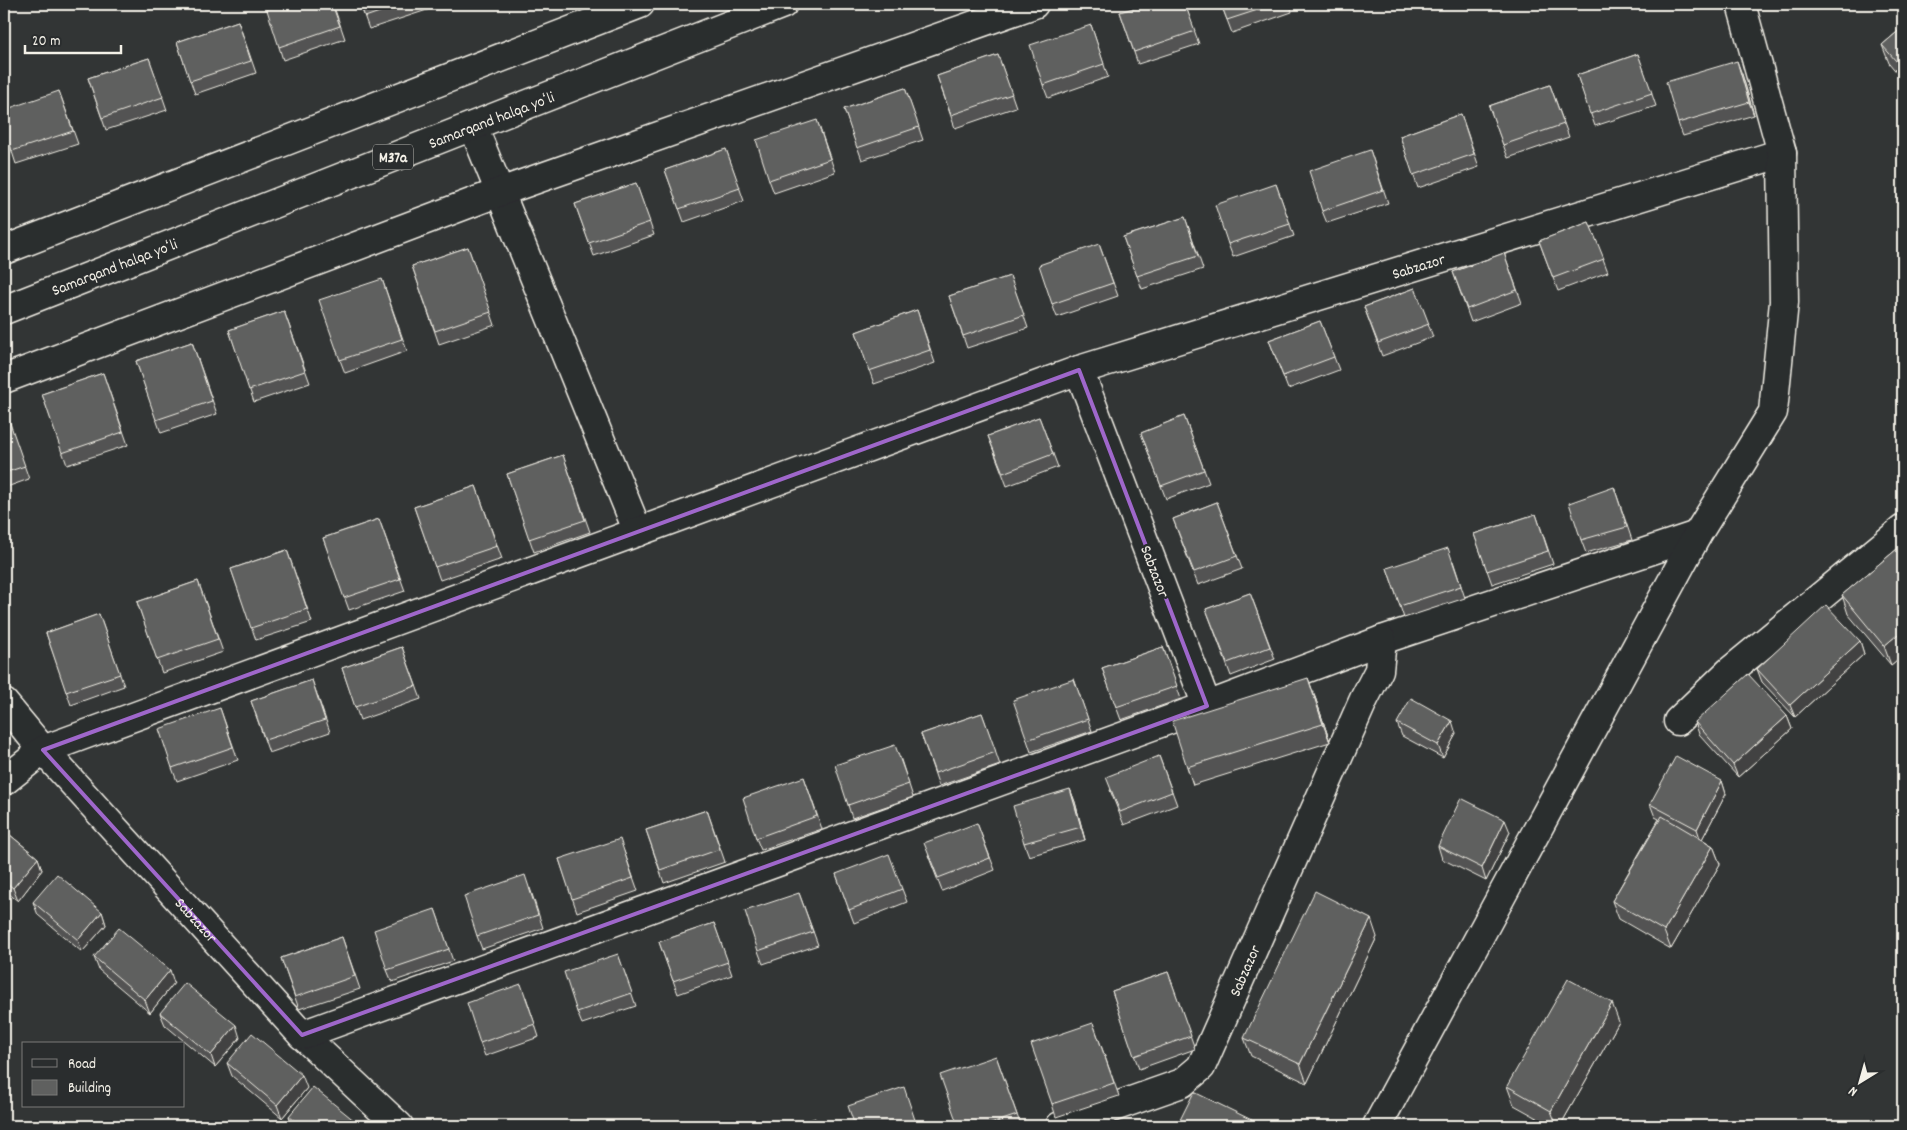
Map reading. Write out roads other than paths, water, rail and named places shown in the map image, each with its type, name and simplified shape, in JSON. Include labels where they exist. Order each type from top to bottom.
[{"type":"main road","points":[[4,250],[640,4]]},
{"type":"main road","name":"Samarqand halqa yoʻli","points":[[4,310],[783,4]]},
{"type":"main road","points":[[4,379],[500,192],[1034,4]]},
{"type":"main road","points":[[1377,1126],[1697,535],[1773,412],[1784,302],[1782,153],[1741,4]]},
{"type":"main road","points":[[473,126],[638,532]]},
{"type":"main road","name":"Sabzazor","points":[[1207,706],[1079,370],[1782,153]]},
{"type":"main road","points":[[4,781],[43,750],[1079,370]]},
{"type":"main road","points":[[1678,721],[1730,671],[1903,530]]},
{"type":"main road","points":[[302,1034],[1207,706],[1382,640],[1697,535]]},
{"type":"main road","name":"Sabzazor","points":[[1060,1126],[1182,1083],[1201,1067],[1356,717],[1379,670],[1382,640]]},
{"type":"main road","name":"Sabzazor","points":[[4,703],[43,750],[302,1034],[399,1126]]}]
